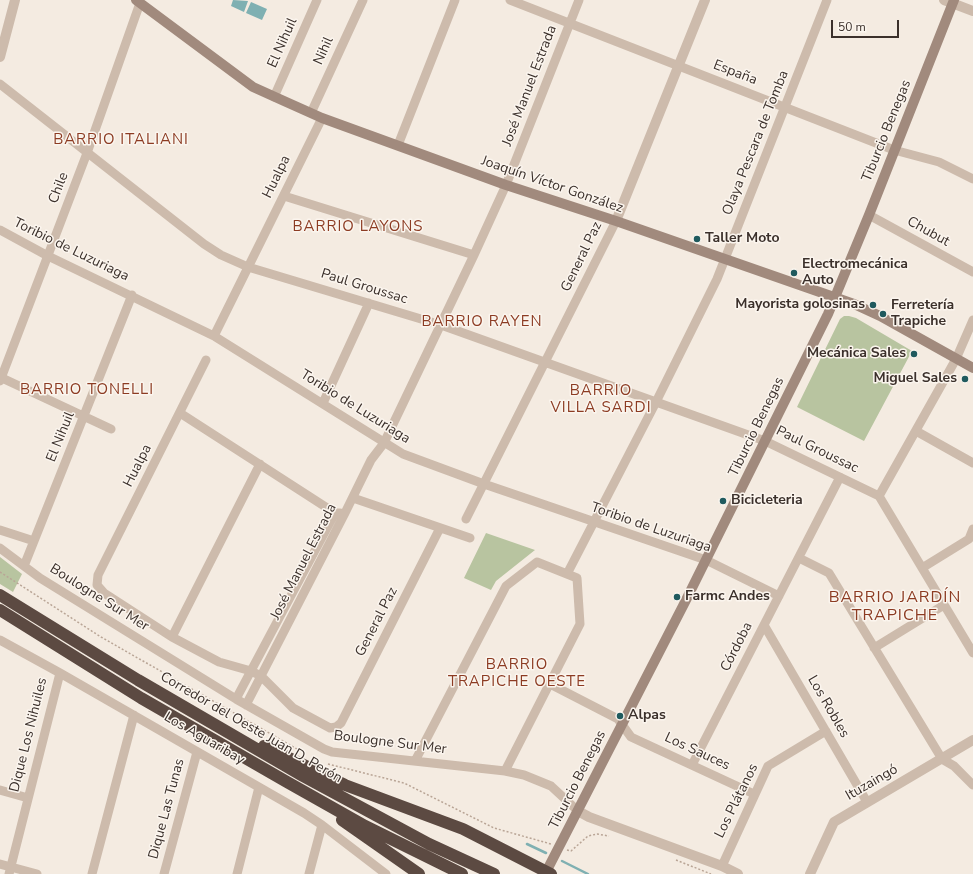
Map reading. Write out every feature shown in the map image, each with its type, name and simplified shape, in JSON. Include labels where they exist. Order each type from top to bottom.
[{"type":"highway","name":"Corredor del Oeste Juan D. Perón","points":[[3,597],[138,680],[373,815],[429,844],[494,874]]},
{"type":"highway","name":"Corredor del Oeste Juan D. Perón","points":[[2,612],[141,698],[287,782],[365,826],[462,874]]},
{"type":"highway","points":[[236,737],[270,748],[345,785],[463,829],[547,873]]},
{"type":"highway","points":[[287,782],[419,874]]},
{"type":"main road","name":"Tiburcio Benegas","points":[[547,873],[766,441],[835,298],[869,215],[951,1]]},
{"type":"main road","name":"Joaquín Víctor González","points":[[138,2],[253,87],[274,97],[322,118],[506,185],[616,221],[854,304],[880,316],[973,368]]},
{"type":"street","points":[[0,56],[15,0]]},
{"type":"street","name":"El Nihuil","points":[[274,97],[317,0]]},
{"type":"street","name":"Nihil","points":[[312,113],[363,0]]},
{"type":"street","points":[[398,145],[454,0]]},
{"type":"street","name":"España","points":[[510,0],[894,150],[939,162],[973,179]]},
{"type":"street","name":"José Manuel Estrada","points":[[246,705],[353,498],[371,460],[384,443],[441,325],[506,185],[579,0]]},
{"type":"street","name":"General Paz","points":[[466,519],[616,221],[705,0]]},
{"type":"street","name":"Olaya Pescara de Tomba","points":[[567,574],[656,402],[725,260],[828,0]]},
{"type":"street","points":[[951,1],[973,11]]},
{"type":"street","name":"Chile","points":[[0,379],[87,153],[138,2]]},
{"type":"street","name":"Paul Groussac","points":[[0,84],[211,250],[221,255],[248,267],[441,325],[766,441],[879,496]]},
{"type":"street","name":"Hualpa","points":[[214,336],[322,118]]},
{"type":"street","points":[[284,196],[474,255]]},
{"type":"street","name":"Chubut","points":[[869,215],[973,272]]},
{"type":"street","name":"Toribio de Luzuriaga","points":[[0,230],[48,256],[132,295],[214,336],[324,403],[403,454],[594,523],[706,560],[780,596]]},
{"type":"street","name":"El Nihuil","points":[[24,566],[132,295]]},
{"type":"street","points":[[324,403],[369,303]]},
{"type":"street","points":[[973,320],[956,359],[879,496],[944,605],[970,640],[973,653]]},
{"type":"street","name":"Hualpa","points":[[172,637],[104,593],[97,585],[98,575],[206,360]]},
{"type":"street","points":[[0,379],[111,430]]},
{"type":"street","points":[[180,412],[335,513],[345,513]]},
{"type":"street","points":[[916,431],[973,463]]},
{"type":"street","points":[[260,464],[172,637],[219,662],[251,671],[261,676]]},
{"type":"street","name":"Córdoba","points":[[692,765],[840,477]]},
{"type":"street","points":[[353,498],[470,538]]},
{"type":"street","name":"José Manuel Estrada","points":[[236,699],[335,513]]},
{"type":"street","name":"General Paz","points":[[261,676],[293,708],[330,728],[336,727],[341,723],[440,528]]},
{"type":"street","points":[[922,568],[969,539],[973,529]]},
{"type":"street","points":[[0,530],[34,541]]},
{"type":"street","name":"Boulogne Sur Mer","points":[[0,548],[40,578],[236,699],[324,749],[332,752],[504,771],[533,778],[551,786],[578,811],[589,817],[722,866],[738,874]]},
{"type":"street","points":[[799,558],[829,573],[942,759],[954,766],[973,785]]},
{"type":"street","points":[[415,761],[506,586],[537,562],[577,578],[580,624],[504,771]]},
{"type":"street","points":[[874,648],[944,605]]},
{"type":"street","name":"Los Robles","points":[[764,625],[867,802]]},
{"type":"street","name":"Los Aguaribay","points":[[0,640],[134,715],[322,825],[383,873]]},
{"type":"street","name":"Dique Los Nihuiles","points":[[10,871],[60,673]]},
{"type":"street","name":"Los Sauces","points":[[550,684],[612,716],[622,724],[626,732],[631,737],[754,794]]},
{"type":"street","points":[[92,874],[134,715]]},
{"type":"street","name":"Los Plátanos","points":[[722,866],[768,766],[826,731]]},
{"type":"street","name":"Ituzaingó","points":[[810,874],[834,822],[973,740]]},
{"type":"street","name":"Dique Las Tunas","points":[[164,874],[197,752]]},
{"type":"street","points":[[237,874],[259,787]]},
{"type":"street","points":[[0,790],[28,798]]},
{"type":"street","points":[[309,874],[322,825]]},
{"type":"street","points":[[0,864],[10,871],[37,874]]},
{"type":"green space","points":[[844,316],[856,318],[912,351],[864,441],[797,407],[840,319]]},
{"type":"green space","points":[[486,533],[535,550],[496,581],[491,590],[464,578]]},
{"type":"green space","points":[[0,557],[22,574],[13,592],[0,584]]},
{"type":"water","points":[[233,0],[248,1],[244,12],[231,6]]},
{"type":"water","points":[[251,2],[267,9],[262,20],[246,13]]},
{"type":"waterway","points":[[527,844],[546,853]]},
{"type":"waterway","points":[[562,861],[588,874]]},
{"type":"place","name":"Taller Moto","points":[[697,239]]},
{"type":"place","name":"Electromecánica Auto","points":[[794,273]]},
{"type":"place","name":"Mayorista golosinas","points":[[873,305]]},
{"type":"place","name":"Ferretería Trapiche","points":[[883,314]]},
{"type":"place","name":"Mecánica Sales","points":[[914,354]]},
{"type":"place","name":"Miguel Sales","points":[[965,379]]},
{"type":"place","name":"Bicicleteria","points":[[723,501]]},
{"type":"place","name":"Farmc Andes","points":[[677,597]]},
{"type":"place","name":"Alpas","points":[[620,716]]},
{"type":"district","name":"BARRIO ITALIANI","points":[[121,140]]},
{"type":"district","name":"BARRIO LAYONS","points":[[358,227]]},
{"type":"district","name":"BARRIO RAYEN","points":[[482,322]]},
{"type":"district","name":"BARRIO TONELLI","points":[[87,390]]},
{"type":"district","name":"BARRIO VILLA SARDI","points":[[601,400]]},
{"type":"district","name":"BARRIO JARDÍN TRAPICHE","points":[[895,607]]},
{"type":"district","name":"BARRIO TRAPICHE OESTE","points":[[517,674]]}]
